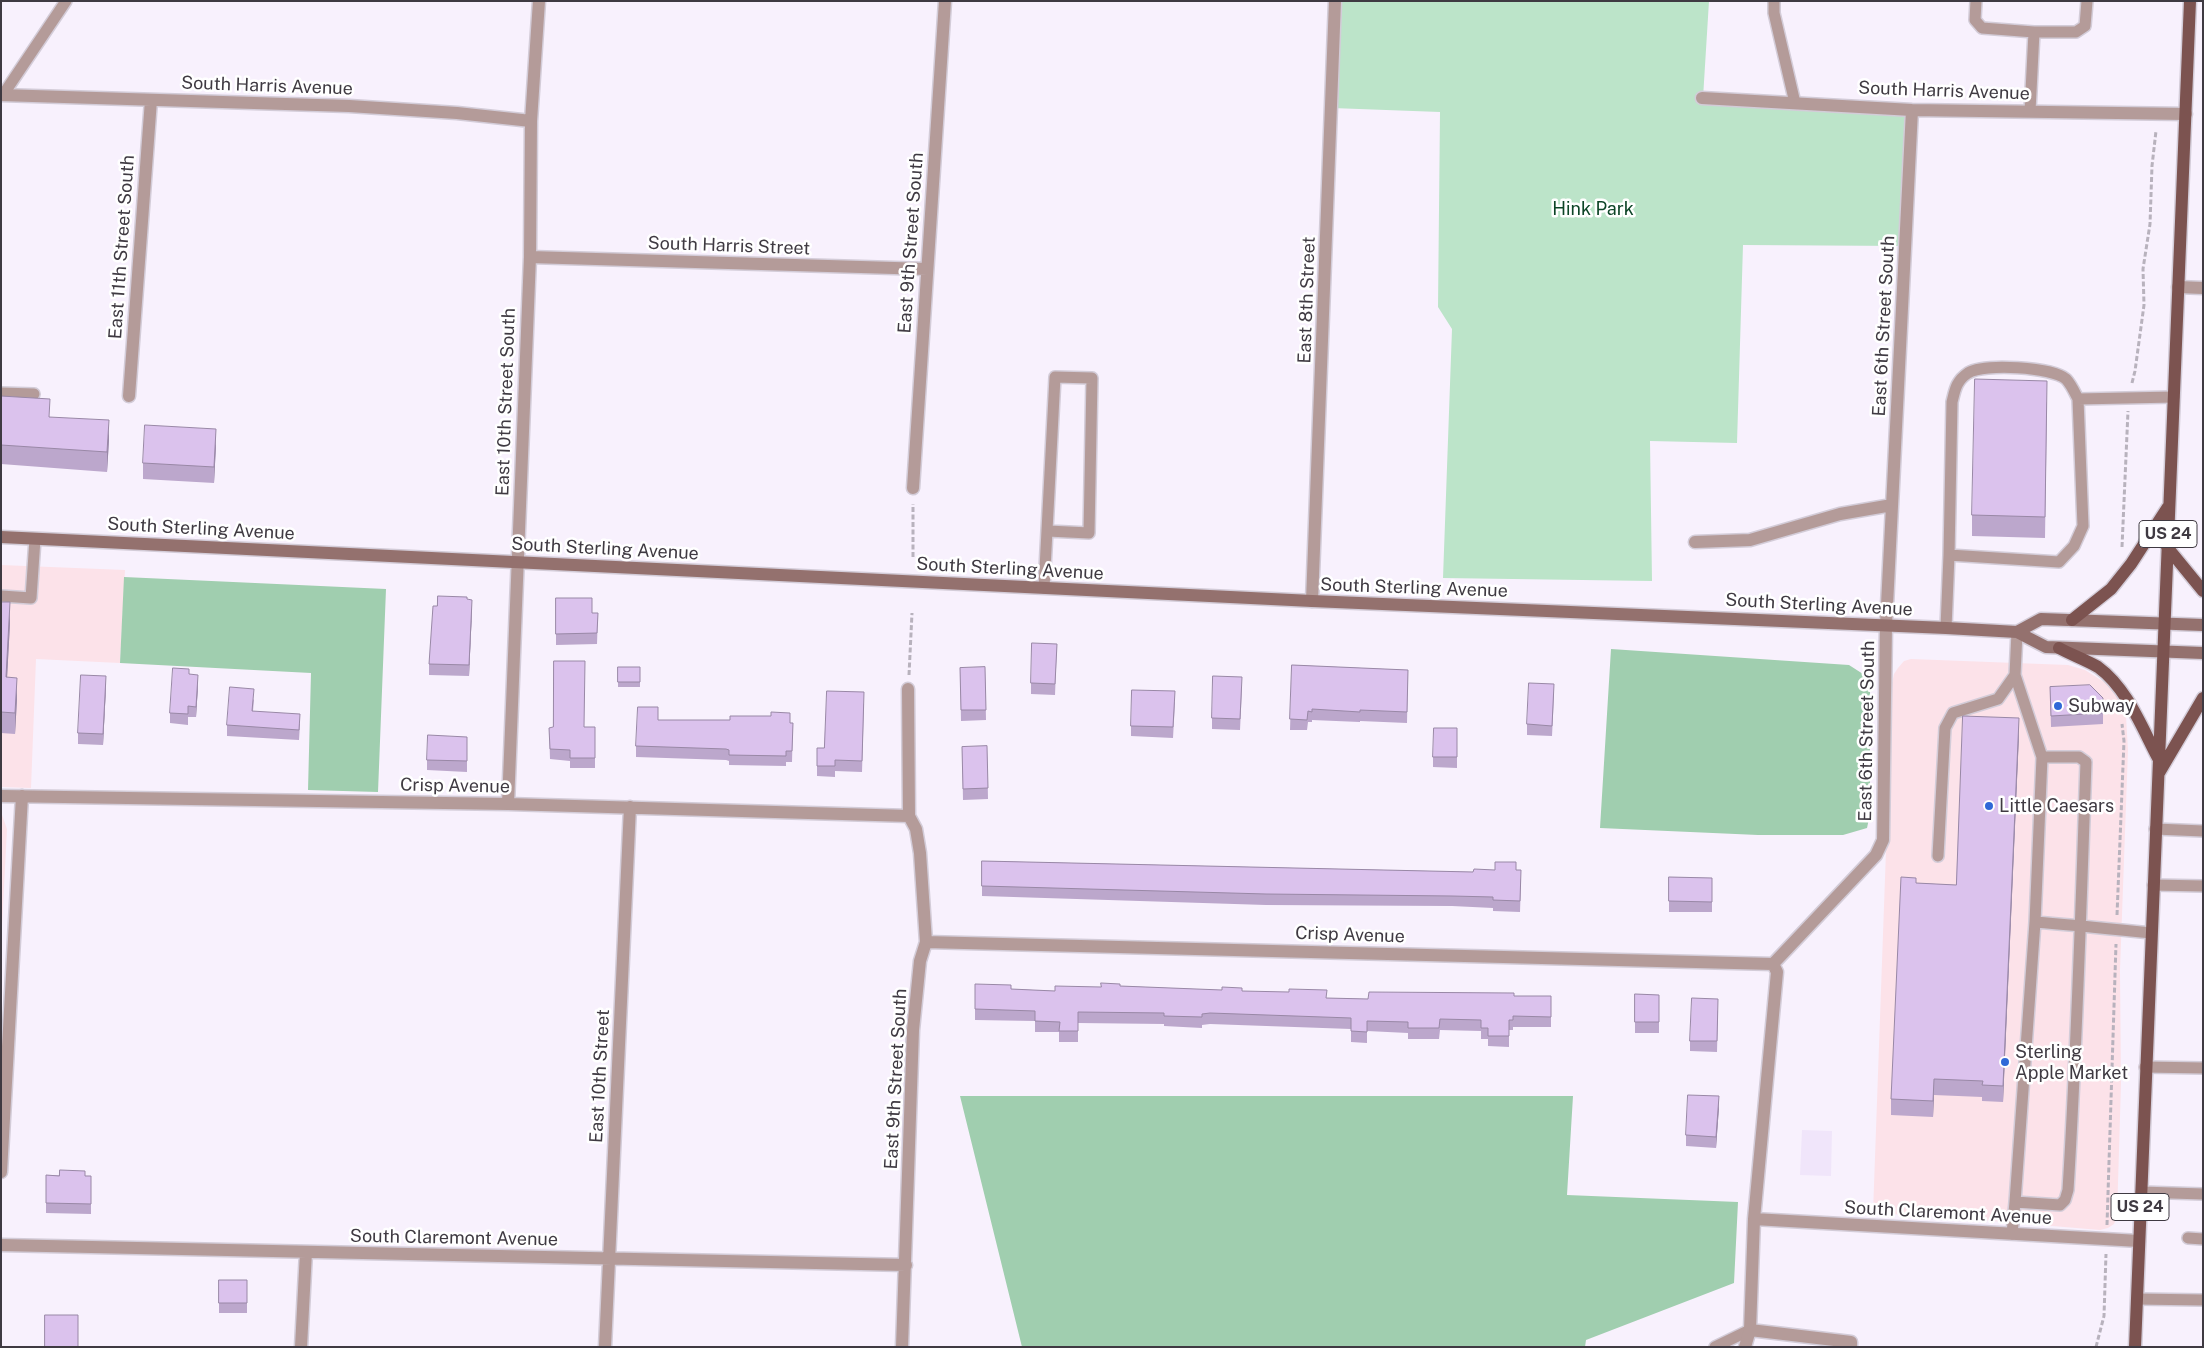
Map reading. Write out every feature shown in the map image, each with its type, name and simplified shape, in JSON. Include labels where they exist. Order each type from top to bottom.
[{"type":"main road","name":"US 24","points":[[2135,1347],[2190,1]]},
{"type":"main road","points":[[2072,620],[2111,589],[2132,564],[2169,505]]},
{"type":"main road","name":"South Sterling Avenue","points":[[1,537],[1312,601],[1946,628],[2016,632],[2046,647],[2203,653]]},
{"type":"main road","points":[[2167,547],[2203,591]]},
{"type":"main road","points":[[2016,632],[2041,619],[2203,625]]},
{"type":"main road","points":[[2059,648],[2098,667],[2115,684],[2134,712],[2158,759]]},
{"type":"main road","points":[[2158,775],[2203,698]]},
{"type":"street","name":"East 10th Street South","points":[[508,804],[530,257],[531,121],[539,1]]},
{"type":"street","name":"East 9th Street South","points":[[913,488],[945,1]]},
{"type":"street","name":"East 8th Street","points":[[1312,601],[1335,1]]},
{"type":"street","name":"South Harris Avenue","points":[[2,95],[348,106],[457,113],[531,121]]},
{"type":"street","name":"South Harris Avenue","points":[[1702,98],[1912,110],[2186,114]]},
{"type":"street","name":"East 11th Street South","points":[[129,396],[151,100]]},
{"type":"street","name":"East 6th Street South","points":[[1773,964],[1876,854],[1884,840],[1886,625],[1912,110]]},
{"type":"street","name":"South Harris Street","points":[[530,257],[927,269]]},
{"type":"street","points":[[2178,287],[2203,288]]},
{"type":"street","points":[[1695,542],[1750,540],[1840,514],[1892,505]]},
{"type":"street","points":[[908,688],[909,816]]},
{"type":"street","name":"Crisp Avenue","points":[[1,796],[508,804],[909,816]]},
{"type":"street","points":[[1,1172],[22,796]]},
{"type":"street","name":"East 10th Street","points":[[605,1347],[630,807]]},
{"type":"street","name":"East 9th Street South","points":[[902,1347],[913,1030],[920,961],[926,942],[920,853],[916,829],[909,816]]},
{"type":"street","name":"Crisp Avenue","points":[[926,942],[1773,964]]},
{"type":"street","points":[[1745,1347],[1750,1330],[1754,1219],[1777,972],[1773,964]]},
{"type":"street","name":"South Claremont Avenue","points":[[1754,1219],[2139,1242]]},
{"type":"street","name":"South Claremont Avenue","points":[[1,1245],[906,1265]]},
{"type":"street","points":[[301,1347],[306,1252]]},
{"type":"street","points":[[1750,1330],[1851,1342],[1851,1347]]},
{"type":"lane","points":[[2,95],[66,1]]},
{"type":"lane","points":[[1774,1],[1774,13],[1795,103]]},
{"type":"lane","points":[[1976,1],[1975,20],[1982,28],[2034,32],[2076,32],[2086,26],[2087,1]]},
{"type":"lane","points":[[2030,111],[2034,32]]},
{"type":"lane","points":[[1946,628],[1950,555],[1952,402],[1956,384],[1969,372],[1990,367],[2046,371],[2066,379],[2078,399],[2082,526],[2074,546],[2059,562],[1950,555]]},
{"type":"lane","points":[[1044,588],[1055,377],[1092,378],[1089,533],[1048,531]]},
{"type":"lane","points":[[1,392],[34,394]]},
{"type":"lane","points":[[2078,399],[2174,397]]},
{"type":"lane","points":[[1,596],[31,598],[35,539]]},
{"type":"lane","points":[[2012,1234],[2035,922],[2042,757],[2015,675],[2016,632]]},
{"type":"lane","points":[[1938,856],[1945,728],[1953,713],[1998,699],[2015,675]]},
{"type":"lane","points":[[2015,1202],[2060,1205],[2065,1200],[2068,1190],[2086,762],[2079,757],[2042,757]]},
{"type":"lane","points":[[2155,829],[2203,831]]},
{"type":"lane","points":[[2153,885],[2203,886]]},
{"type":"lane","points":[[2035,922],[2151,933]]},
{"type":"lane","points":[[2145,1067],[2203,1068]]},
{"type":"lane","points":[[2140,1192],[2203,1194]]},
{"type":"lane","points":[[2188,1238],[2203,1239]]},
{"type":"lane","points":[[2137,1298],[2203,1300]]},
{"type":"lane","points":[[1715,1347],[1750,1330]]},
{"type":"path","points":[[2122,552],[2126,421],[2144,305],[2143,269],[2150,224],[2152,166],[2156,130]]},
{"type":"path","points":[[913,488],[913,557]]},
{"type":"path","points":[[908,688],[912,613]]},
{"type":"path","points":[[2096,1347],[2104,1316],[2124,741],[2120,714]]},
{"type":"shaded area","points":[[1,565],[125,570],[120,663],[36,659],[31,788],[1,787]]},
{"type":"shaded area","points":[[1911,659],[2068,665],[2085,670],[2109,685],[2120,700],[2126,716],[2128,750],[2120,970],[2121,1084],[2117,1216],[2114,1224],[2108,1228],[2100,1230],[1873,1213],[1892,683],[1898,668],[1904,661]]},
{"type":"shaded area","points":[[1,812],[7,829],[1,946]]},
{"type":"shaded area","points":[[1802,1130],[1832,1131],[1831,1176],[1800,1175]]},
{"type":"green space","name":"Hink Park","points":[[1342,1],[1709,1],[1703,98],[1912,110],[1905,246],[1743,245],[1737,443],[1650,441],[1652,581],[1443,578],[1452,329],[1438,307],[1440,112],[1332,108]]},
{"type":"green space","points":[[124,577],[386,589],[378,792],[308,790],[311,673],[120,663]]},
{"type":"green space","points":[[1611,649],[1849,665],[1863,674],[1870,683],[1870,814],[1867,828],[1843,835],[1758,835],[1600,828]]},
{"type":"green space","points":[[960,1096],[1573,1096],[1567,1195],[1738,1202],[1734,1283],[1586,1340],[1585,1347],[1022,1347]]},
{"type":"building","points":[[1975,379],[2047,381],[2045,517],[1972,515]]},
{"type":"building","points":[[1,396],[50,399],[49,417],[109,420],[107,452],[1,445]]},
{"type":"building","points":[[145,425],[216,429],[214,467],[143,463]]},
{"type":"building","points":[[438,596],[467,597],[467,599],[472,600],[469,665],[429,664],[433,606],[437,606]]},
{"type":"building","points":[[556,598],[592,598],[592,613],[598,613],[597,633],[556,634]]},
{"type":"building","points":[[1,602],[10,602],[6,677],[17,678],[15,713],[1,712]]},
{"type":"building","points":[[1032,643],[1057,644],[1055,684],[1031,683]]},
{"type":"building","points":[[554,661],[585,661],[584,727],[595,727],[595,758],[570,758],[570,750],[550,749],[549,728],[553,727]]},
{"type":"building","points":[[1292,665],[1408,670],[1407,712],[1312,709],[1312,712],[1308,711],[1307,720],[1290,719]]},
{"type":"building","points":[[618,667],[640,667],[640,682],[618,682]]},
{"type":"building","points":[[985,667],[986,710],[961,710],[960,668]]},
{"type":"building","points":[[173,668],[189,669],[189,674],[198,675],[196,707],[188,706],[188,714],[170,713]]},
{"type":"building","points":[[81,675],[106,676],[103,734],[78,733]]},
{"type":"building","points":[[1213,676],[1242,677],[1240,719],[1212,718]]},
{"type":"building","points":[[1529,683],[1554,684],[1552,726],[1527,724]]},
{"type":"building","points":[[2090,685],[2103,698],[2103,713],[2051,716],[2050,687]]},
{"type":"building","points":[[230,687],[254,689],[252,711],[300,714],[299,730],[227,725]]},
{"type":"building","points":[[1132,690],[1175,691],[1173,727],[1131,726]]},
{"type":"building","points":[[827,691],[864,692],[862,761],[835,760],[835,766],[817,766],[817,748],[824,748]]},
{"type":"building","points":[[638,707],[658,707],[658,720],[730,720],[730,716],[771,716],[771,712],[790,713],[790,723],[793,723],[792,751],[786,751],[786,756],[729,755],[729,750],[726,749],[636,746]]},
{"type":"building","points":[[1963,716],[2019,718],[2003,1086],[1982,1085],[1983,1081],[1934,1079],[1933,1101],[1891,1099],[1901,877],[1916,878],[1916,883],[1956,885]]},
{"type":"building","points":[[1434,728],[1457,728],[1457,757],[1433,757]]},
{"type":"building","points":[[428,735],[467,737],[467,761],[427,760]]},
{"type":"building","points":[[987,746],[988,788],[963,789],[962,747]]},
{"type":"building","points":[[982,861],[1473,872],[1474,869],[1495,870],[1495,862],[1516,862],[1516,870],[1521,870],[1520,901],[1493,900],[1493,897],[1266,894],[982,886]]},
{"type":"building","points":[[1669,877],[1712,878],[1712,902],[1669,901]]},
{"type":"building","points":[[1101,983],[1120,984],[1120,986],[1222,990],[1222,987],[1242,988],[1242,991],[1289,992],[1289,989],[1327,990],[1326,998],[1368,999],[1369,992],[1514,993],[1514,996],[1551,996],[1551,1017],[1513,1016],[1513,1020],[1509,1020],[1509,1036],[1488,1036],[1488,1028],[1481,1028],[1481,1020],[1440,1019],[1439,1028],[1408,1028],[1408,1022],[1367,1021],[1367,1032],[1351,1031],[1351,1018],[1210,1013],[1202,1014],[1202,1017],[1164,1016],[1164,1013],[1078,1012],[1078,1031],[1059,1031],[1060,1022],[1035,1021],[1035,1011],[975,1009],[975,984],[1011,985],[1011,989],[1055,991],[1055,986],[1101,987]]},
{"type":"building","points":[[1635,994],[1659,995],[1659,1022],[1635,1022]]},
{"type":"building","points":[[1692,998],[1718,999],[1717,1041],[1690,1041]]},
{"type":"building","points":[[1688,1095],[1719,1096],[1716,1137],[1686,1135]]},
{"type":"building","points":[[60,1170],[85,1171],[85,1176],[91,1176],[91,1204],[46,1203],[46,1175],[59,1176]]},
{"type":"building","points":[[219,1280],[247,1280],[247,1303],[219,1303]]},
{"type":"building","points":[[45,1315],[78,1315],[78,1347],[45,1347]]},
{"type":"place","name":"Subway","points":[[2058,706]]},
{"type":"place","name":"Little Caesars","points":[[1989,806]]},
{"type":"place","name":"Sterling Apple Market","points":[[2005,1062]]}]
